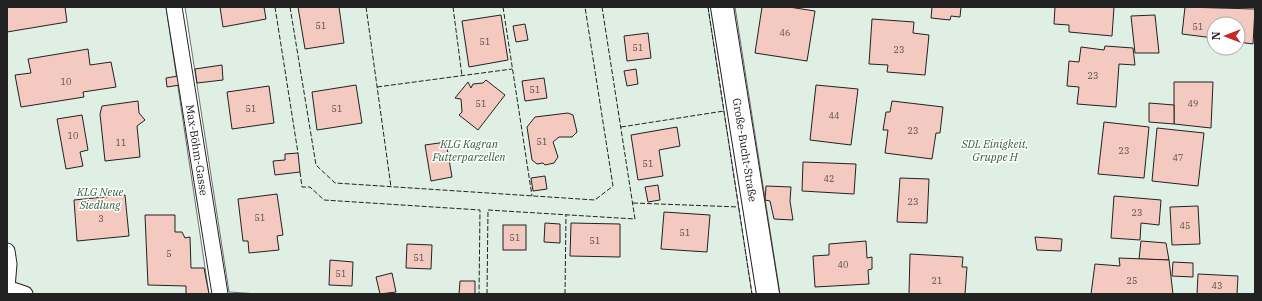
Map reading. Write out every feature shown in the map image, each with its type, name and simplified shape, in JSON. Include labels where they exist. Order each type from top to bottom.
[{"type":"street","name":"Große-Bucht-Straße","points":[[722,7],[768,294]]},
{"type":"lane","name":"Max-Böhm-Gasse","points":[[174,7],[220,294]]},
{"type":"lane","points":[[7,251],[9,264],[7,288],[25,294]]},
{"type":"green space","name":"KLG Neue Siedlung","points":[[7,7],[166,7],[209,294],[7,294]]},
{"type":"green space","name":"KLG Kagran Futterparzellen","points":[[185,7],[708,7],[752,294],[259,294],[229,292]]},
{"type":"green space","name":"SDL Einigkeit, Gruppe H","points":[[735,7],[1255,7],[1255,294],[780,294]]},
{"type":"building","points":[[7,7],[65,7],[67,22],[7,32]]},
{"type":"building","points":[[220,7],[264,7],[266,19],[223,27]]},
{"type":"building","points":[[298,7],[339,7],[344,43],[305,49]]},
{"type":"building","points":[[762,7],[789,7],[815,11],[807,61],[755,53]]},
{"type":"building","points":[[932,7],[961,7],[960,17],[951,16],[950,20],[931,18]]},
{"type":"building","points":[[1055,7],[1114,7],[1112,36],[1069,32],[1069,25],[1054,24]]},
{"type":"building","points":[[1185,7],[1255,9],[1253,44],[1246,43],[1246,16],[1206,16],[1206,37],[1182,34]]},
{"type":"building","points":[[501,15],[508,60],[469,67],[462,21]]},
{"type":"building","points":[[1155,15],[1159,53],[1135,53],[1131,16]]},
{"type":"building","points":[[872,19],[914,22],[913,33],[929,35],[925,75],[887,72],[888,65],[869,64]]},
{"type":"building","points":[[525,24],[528,40],[516,42],[513,26]]},
{"type":"building","points":[[648,33],[651,58],[627,61],[624,36]]},
{"type":"building","points":[[1105,46],[1133,48],[1135,65],[1119,64],[1116,107],[1077,104],[1079,87],[1067,86],[1069,61],[1079,62],[1081,47],[1104,50]]},
{"type":"building","points":[[88,49],[90,65],[111,62],[116,87],[83,92],[84,97],[21,107],[15,75],[31,73],[28,59]]},
{"type":"building","points":[[222,65],[223,80],[197,83],[195,69]]},
{"type":"building","points":[[636,69],[638,84],[627,86],[624,71]]},
{"type":"building","points":[[178,76],[180,85],[167,87],[166,78]]},
{"type":"building","points":[[544,78],[547,98],[525,101],[522,81]]},
{"type":"building","points":[[486,80],[505,95],[478,130],[459,115],[462,112],[461,99],[455,98],[468,82],[471,88],[473,84],[483,83]]},
{"type":"building","points":[[1174,82],[1213,82],[1211,128],[1174,124]]},
{"type":"building","points":[[356,85],[362,123],[317,130],[312,92]]},
{"type":"building","points":[[816,85],[858,89],[851,145],[810,140]]},
{"type":"building","points":[[269,86],[274,123],[232,129],[227,92]]},
{"type":"building","points":[[138,101],[139,113],[145,120],[137,126],[140,157],[105,161],[100,114],[102,106]]},
{"type":"building","points":[[892,101],[943,107],[940,133],[936,133],[932,159],[885,153],[888,130],[883,130],[886,112],[890,112]]},
{"type":"building","points":[[1149,103],[1174,105],[1174,124],[1149,122]]},
{"type":"building","points":[[568,113],[573,115],[577,132],[572,137],[559,137],[553,142],[558,157],[554,163],[545,165],[543,163],[537,164],[532,160],[527,127],[535,117]]},
{"type":"building","points":[[82,115],[88,150],[80,152],[83,166],[66,169],[57,119]]},
{"type":"building","points":[[1104,122],[1149,127],[1144,178],[1098,174]]},
{"type":"building","points":[[677,127],[680,146],[659,150],[663,176],[638,180],[631,135]]},
{"type":"building","points":[[1157,128],[1204,133],[1198,186],[1152,181]]},
{"type":"building","points":[[446,142],[452,177],[431,181],[425,145]]},
{"type":"building","points":[[298,153],[300,172],[275,175],[273,161],[285,160],[285,154]]},
{"type":"building","points":[[803,162],[856,164],[854,194],[802,191]]},
{"type":"building","points":[[545,176],[547,189],[533,191],[531,178]]},
{"type":"building","points":[[900,178],[929,179],[927,223],[897,222]]},
{"type":"building","points":[[658,185],[660,200],[648,202],[645,187]]},
{"type":"building","points":[[766,186],[791,187],[790,201],[793,220],[774,219],[770,201],[765,200]]},
{"type":"building","points":[[277,194],[283,235],[277,236],[279,250],[249,253],[248,241],[243,241],[238,199]]},
{"type":"building","points":[[125,195],[129,236],[77,241],[74,200]]},
{"type":"building","points":[[1114,196],[1161,200],[1159,225],[1141,223],[1140,240],[1111,238]]},
{"type":"building","points":[[1198,206],[1200,244],[1172,245],[1170,207]]},
{"type":"building","points":[[664,212],[710,215],[707,252],[661,249]]},
{"type":"building","points":[[145,215],[175,215],[175,232],[182,232],[185,238],[190,237],[191,268],[204,268],[209,294],[186,294],[186,286],[148,285]]},
{"type":"building","points":[[545,223],[560,224],[560,243],[544,242]]},
{"type":"building","points":[[571,223],[620,224],[620,257],[570,256]]},
{"type":"building","points":[[503,225],[526,225],[526,250],[503,250]]},
{"type":"building","points":[[1035,237],[1062,239],[1061,251],[1037,250]]},
{"type":"building","points":[[866,241],[867,258],[872,257],[872,269],[868,270],[869,284],[815,287],[813,256],[829,255],[829,244]]},
{"type":"building","points":[[1141,241],[1166,243],[1169,260],[1139,259]]},
{"type":"building","points":[[407,244],[432,245],[431,269],[406,268]]},
{"type":"building","points":[[910,254],[963,257],[962,267],[967,267],[965,294],[909,294]]},
{"type":"building","points":[[1119,258],[1169,260],[1173,294],[1091,294],[1095,264],[1120,266]]},
{"type":"building","points":[[330,260],[353,262],[352,286],[329,285]]},
{"type":"building","points":[[1173,262],[1193,263],[1193,277],[1172,276]]},
{"type":"building","points":[[392,273],[396,292],[380,294],[376,277]]},
{"type":"building","points":[[1198,274],[1238,276],[1237,294],[1197,294]]},
{"type":"building","points":[[460,281],[475,281],[475,294],[459,294]]},
{"type":"fence","points":[[275,7],[298,153]]},
{"type":"fence","points":[[290,7],[316,165],[335,183],[595,200],[613,186],[585,7]]},
{"type":"fence","points":[[366,7],[391,187]]},
{"type":"fence","points":[[453,7],[462,76]]},
{"type":"fence","points":[[503,7],[532,196]]},
{"type":"fence","points":[[487,294],[488,210],[635,219],[602,7]]},
{"type":"fence","points":[[708,7],[752,294]]},
{"type":"fence","points":[[377,87],[512,69]]},
{"type":"fence","points":[[621,127],[724,111]]},
{"type":"fence","points":[[300,172],[302,187],[310,187],[324,200],[480,210],[479,294]]},
{"type":"fence","points":[[633,203],[739,207]]},
{"type":"fence","points":[[565,294],[566,215]]}]
